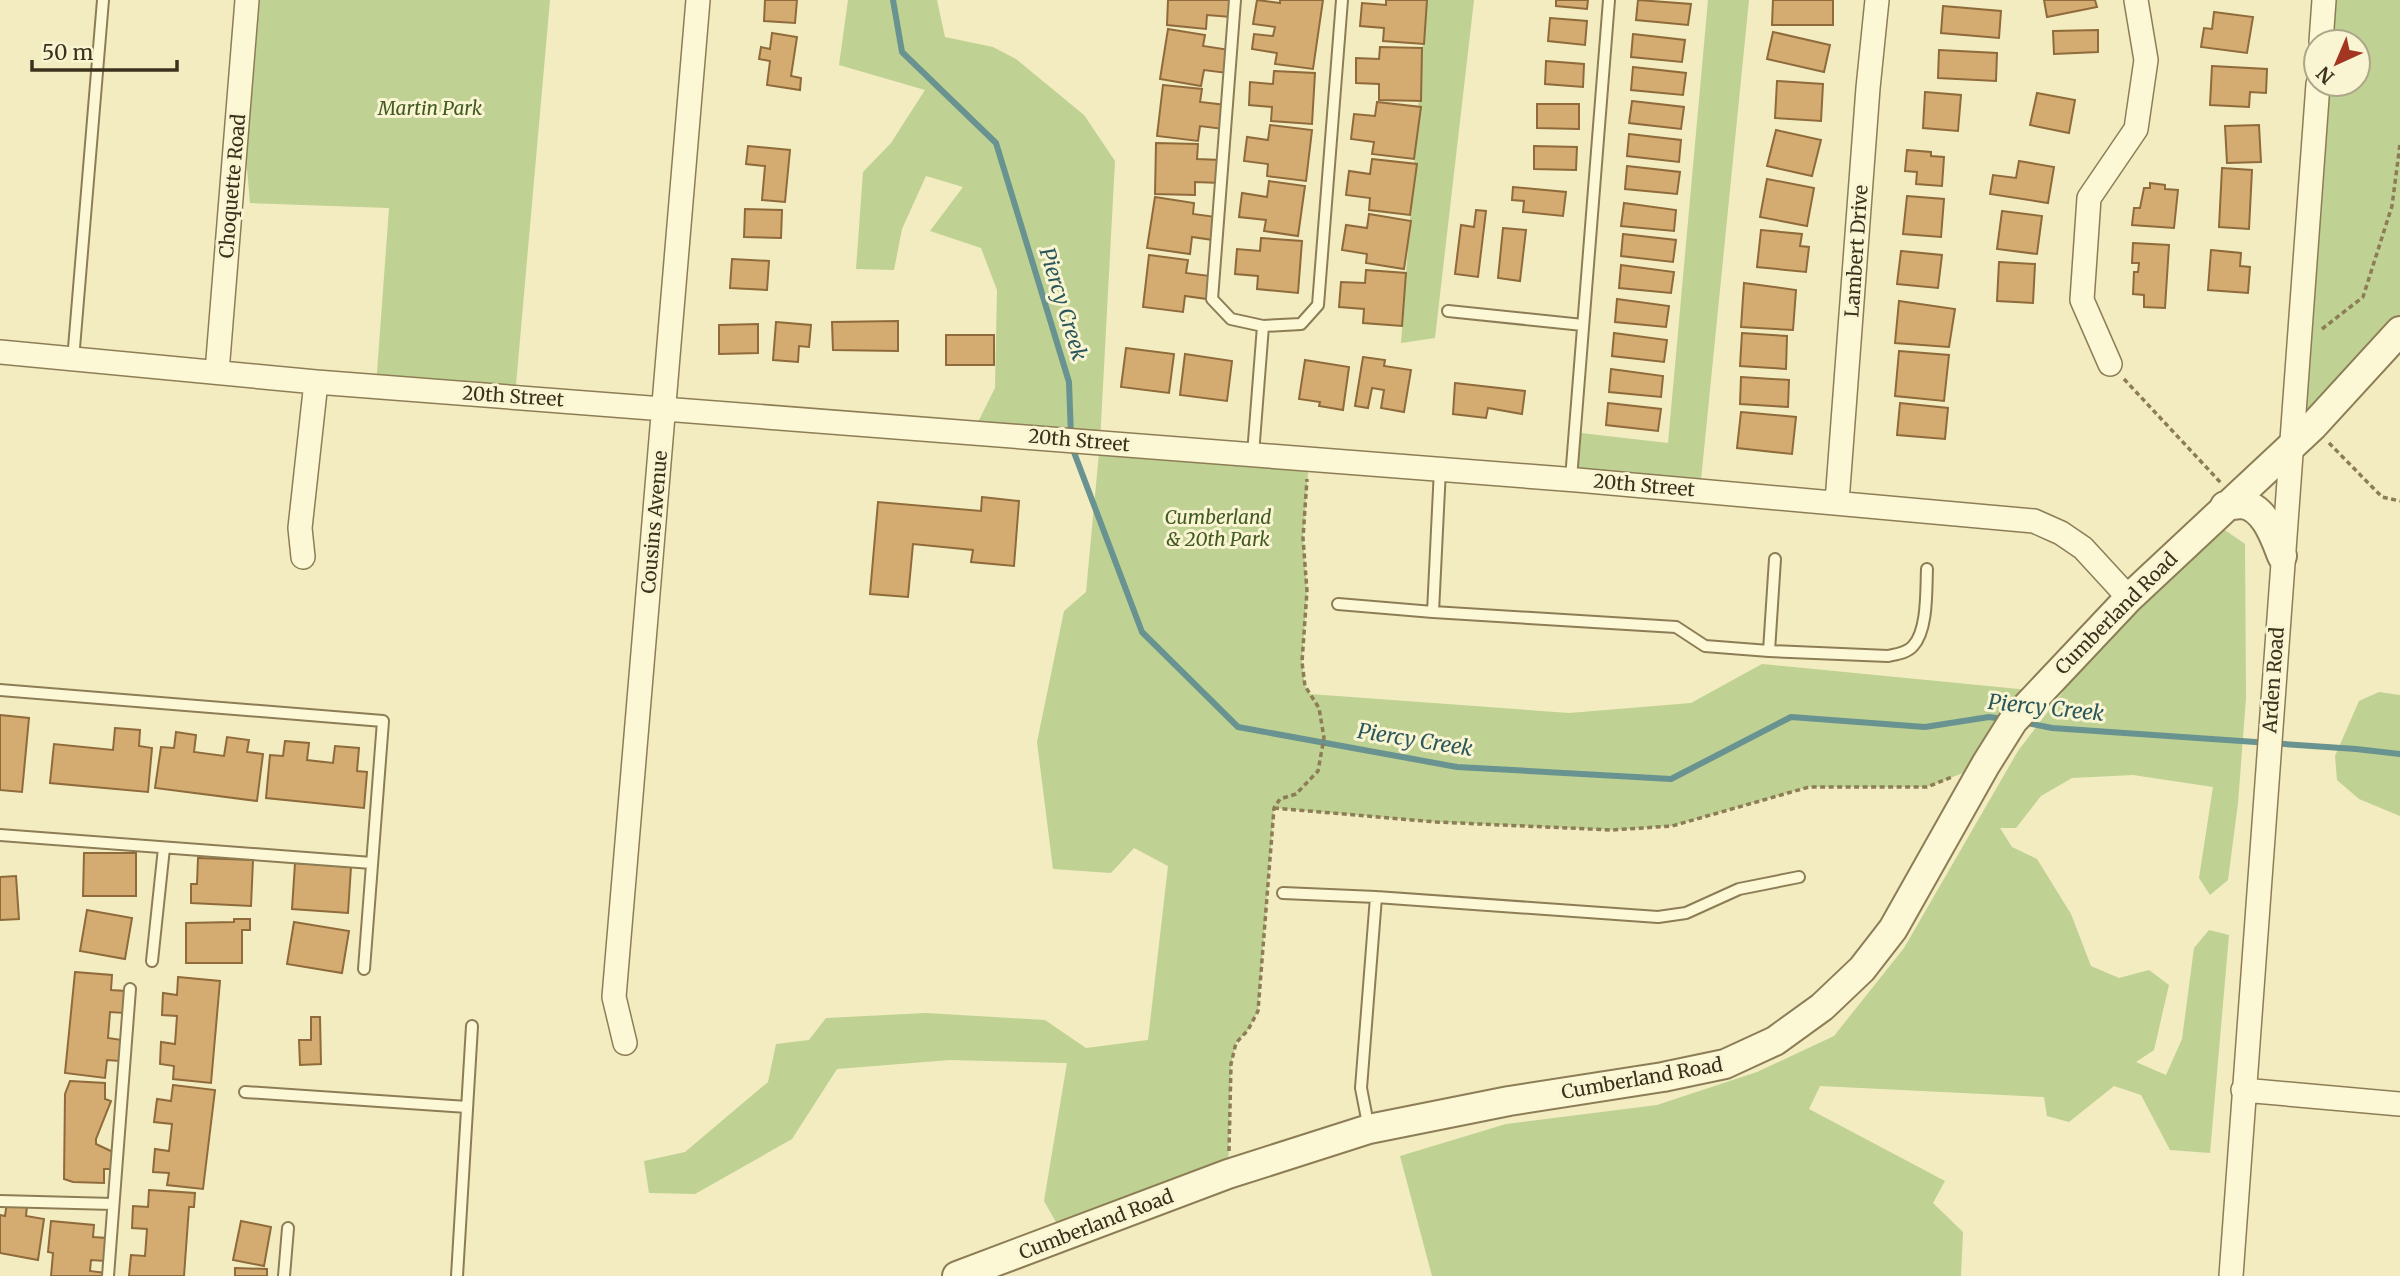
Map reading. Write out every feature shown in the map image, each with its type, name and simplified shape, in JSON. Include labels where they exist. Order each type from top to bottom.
[{"type":"street","name":"Choquette Road","points":[[217,372],[247,0]]},
{"type":"street","name":"Cousins Avenue","points":[[625,1043],[614,997],[698,0]]},
{"type":"street","name":"Lambert Drive","points":[[1837,502],[1877,0]]},
{"type":"street","points":[[2110,364],[2082,300],[2089,198],[2136,129],[2146,60],[2136,0]]},
{"type":"street","points":[[2322,28],[2324,0]]},
{"type":"street","name":"Arden Road","points":[[2231,1276],[2317,98]]},
{"type":"street","name":"Cumberland Road","points":[[957,1276],[1228,1174],[1369,1129],[1509,1101],[1663,1077],[1725,1064],[1775,1041],[1822,1007],[1862,969],[1893,929],[2013,721],[2129,598],[2314,426],[2400,331]]},
{"type":"street","name":"20th Street","points":[[0,352],[317,382],[1571,479],[2034,521],[2061,533],[2083,548],[2129,598]]},
{"type":"street","points":[[303,556],[300,528],[317,382]]},
{"type":"street","points":[[2230,502],[2244,504],[2260,513],[2272,531],[2282,556]]},
{"type":"street","points":[[2243,1090],[2400,1104]]},
{"type":"lane","points":[[73,360],[103,0]]},
{"type":"lane","points":[[1235,0],[1212,299],[1231,319],[1264,326],[1301,324],[1318,304],[1342,0]]},
{"type":"lane","points":[[1571,479],[1609,0]]},
{"type":"lane","points":[[1448,311],[1583,325]]},
{"type":"lane","points":[[1253,454],[1264,326]]},
{"type":"lane","points":[[1433,612],[1440,469]]},
{"type":"lane","points":[[1769,651],[1775,559]]},
{"type":"lane","points":[[1338,604],[1676,628],[1705,646],[1888,656],[1904,652],[1914,645],[1922,631],[1927,569]]},
{"type":"lane","points":[[0,690],[383,721],[364,969]]},
{"type":"lane","points":[[0,835],[372,863]]},
{"type":"lane","points":[[152,961],[164,848]]},
{"type":"lane","points":[[1283,893],[1658,917],[1686,914],[1739,889],[1799,877]]},
{"type":"lane","points":[[1369,1129],[1361,1088],[1376,897]]},
{"type":"lane","points":[[108,1276],[130,989]]},
{"type":"lane","points":[[457,1276],[471,1026]]},
{"type":"lane","points":[[244,1092],[467,1107]]},
{"type":"lane","points":[[0,1200],[114,1204]]},
{"type":"lane","points":[[284,1276],[288,1228]]},
{"type":"path","points":[[2298,347],[2363,297],[2392,206],[2400,144]]},
{"type":"path","points":[[2110,364],[2230,502]]},
{"type":"path","points":[[2314,426],[2382,497],[2400,501]]},
{"type":"path","points":[[1228,1174],[1231,1064],[1236,1043],[1248,1030],[1258,1011],[1273,808],[1280,799],[1296,794],[1318,771],[1324,738],[1319,708],[1305,686],[1302,663],[1307,591],[1303,538],[1309,458]]},
{"type":"path","points":[[1273,808],[1406,820],[1612,830],[1672,827],[1809,787],[1927,787],[1986,764]]},
{"type":"green space","name":"Martin Park","points":[[247,0],[550,0],[515,396],[376,386],[389,208],[250,203],[240,89]]},
{"type":"green space","points":[[848,0],[937,0],[945,37],[993,47],[1016,59],[1084,115],[1115,161],[1100,442],[973,432],[995,388],[997,290],[981,248],[930,231],[963,187],[926,176],[902,229],[894,270],[856,269],[863,172],[891,143],[925,90],[839,65]]},
{"type":"green space","points":[[1426,0],[1474,0],[1435,338],[1401,343]]},
{"type":"green space","points":[[1708,0],[1749,0],[1700,490],[1577,480],[1581,433],[1668,443]]},
{"type":"green space","points":[[2324,0],[2400,0],[2400,331],[2290,447],[2317,98],[2372,98],[2372,28],[2322,28]]},
{"type":"green space","name":"Cumberland & 20th Park","points":[[1100,442],[1309,459],[1303,538],[1307,591],[1302,662],[1305,686],[1310,694],[1569,713],[1691,703],[1762,664],[2040,691],[1986,764],[1927,787],[1809,787],[1672,826],[1612,830],[1436,822],[1274,808],[1258,1011],[1248,1030],[1236,1043],[1231,1064],[1228,1174],[1064,1236],[1044,1201],[1067,1063],[950,1060],[837,1069],[792,1139],[695,1194],[649,1193],[644,1161],[685,1152],[768,1082],[776,1044],[809,1040],[826,1018],[926,1013],[1045,1020],[1086,1048],[1148,1040],[1168,866],[1134,848],[1111,873],[1053,869],[1037,742],[1064,611],[1086,592]]},
{"type":"green space","points":[[2222,528],[2245,544],[2246,698],[2238,803],[2228,880],[2210,895],[2199,878],[2213,787],[2133,775],[2072,778],[2041,796],[2016,828],[2000,828],[2012,847],[2037,859],[2071,914],[2091,966],[2119,978],[2149,970],[2169,985],[2154,1050],[2136,1062],[2166,1075],[2182,1039],[2194,948],[2209,930],[2229,935],[2210,1153],[2170,1150],[2141,1095],[2114,1086],[2069,1122],[2047,1116],[2044,1097],[1820,1086],[1809,1109],[1945,1181],[1933,1203],[1963,1232],[1961,1276],[1432,1276],[1400,1156],[1506,1124],[1657,1105],[1757,1072],[1834,1036],[1904,948],[2018,751],[2091,655]]},
{"type":"green space","points":[[2379,692],[2400,695],[2400,816],[2359,799],[2337,780],[2335,756],[2359,701]]},
{"type":"building","points":[[765,0],[797,0],[795,23],[764,21]]},
{"type":"building","points":[[1168,0],[1233,0],[1231,17],[1207,15],[1206,29],[1167,25]]},
{"type":"building","points":[[1257,0],[1280,3],[1280,0],[1323,0],[1313,69],[1275,64],[1277,53],[1252,49],[1254,34],[1273,36],[1275,27],[1253,24]]},
{"type":"building","points":[[1386,0],[1427,0],[1424,44],[1383,41],[1384,28],[1360,26],[1362,3],[1386,5]]},
{"type":"building","points":[[1556,0],[1588,0],[1587,9],[1556,6]]},
{"type":"building","points":[[1638,0],[1691,4],[1688,25],[1636,20]]},
{"type":"building","points":[[1773,0],[1833,0],[1833,25],[1772,25]]},
{"type":"building","points":[[2044,0],[2095,0],[2097,7],[2047,17]]},
{"type":"building","points":[[1943,6],[2001,11],[1999,38],[1941,33]]},
{"type":"building","points":[[2214,12],[2253,17],[2247,53],[2201,47],[2204,28],[2212,29]]},
{"type":"building","points":[[1550,18],[1587,21],[1585,45],[1548,41]]},
{"type":"building","points":[[1168,29],[1205,35],[1203,46],[1230,50],[1227,73],[1204,70],[1201,86],[1160,79]]},
{"type":"building","points":[[2098,30],[2098,52],[2054,54],[2053,31]]},
{"type":"building","points":[[1773,32],[1830,45],[1824,72],[1767,59]]},
{"type":"building","points":[[772,33],[797,37],[791,76],[801,78],[800,90],[767,85],[770,61],[759,59],[761,47],[770,49]]},
{"type":"building","points":[[1633,34],[1685,40],[1682,62],[1631,57]]},
{"type":"building","points":[[1380,47],[1422,48],[1421,101],[1379,100],[1379,84],[1356,83],[1356,58],[1379,59]]},
{"type":"building","points":[[1939,50],[1997,53],[1996,81],[1938,78]]},
{"type":"building","points":[[1546,61],[1584,64],[1583,87],[1545,84]]},
{"type":"building","points":[[2212,66],[2267,69],[2266,93],[2250,92],[2249,107],[2210,105]]},
{"type":"building","points":[[1633,67],[1686,73],[1683,95],[1631,90]]},
{"type":"building","points":[[1274,71],[1315,73],[1312,124],[1271,121],[1272,107],[1249,105],[1250,82],[1273,84]]},
{"type":"building","points":[[1777,81],[1823,84],[1821,121],[1775,118]]},
{"type":"building","points":[[1163,85],[1202,89],[1200,102],[1226,105],[1223,129],[1200,126],[1198,141],[1157,136]]},
{"type":"building","points":[[1925,92],[1961,95],[1958,131],[1923,128]]},
{"type":"building","points":[[2037,93],[2075,100],[2069,133],[2030,125]]},
{"type":"building","points":[[1632,101],[1684,107],[1681,129],[1629,123]]},
{"type":"building","points":[[1377,102],[1421,107],[1414,159],[1372,154],[1374,142],[1351,139],[1354,114],[1375,116]]},
{"type":"building","points":[[1537,104],[1579,104],[1579,129],[1537,128]]},
{"type":"building","points":[[1270,125],[1312,130],[1306,181],[1267,176],[1268,164],[1244,161],[1247,137],[1268,140]]},
{"type":"building","points":[[2259,125],[2261,162],[2227,163],[2225,126]]},
{"type":"building","points":[[1776,130],[1821,140],[1812,176],[1767,166]]},
{"type":"building","points":[[1629,134],[1681,140],[1679,162],[1627,156]]},
{"type":"building","points":[[1156,143],[1198,144],[1197,159],[1221,160],[1220,183],[1195,182],[1195,195],[1155,194]]},
{"type":"building","points":[[748,146],[790,150],[785,202],[762,200],[765,166],[746,164]]},
{"type":"building","points":[[1534,146],[1577,147],[1576,170],[1534,169]]},
{"type":"building","points":[[1907,150],[1931,152],[1931,156],[1944,157],[1942,186],[1916,184],[1917,172],[1905,171]]},
{"type":"building","points":[[1372,159],[1417,164],[1410,215],[1369,210],[1370,198],[1346,195],[1349,171],[1370,174]]},
{"type":"building","points":[[2019,161],[2054,167],[2048,203],[1990,194],[1993,175],[2016,178]]},
{"type":"building","points":[[1627,166],[1680,172],[1677,194],[1625,189]]},
{"type":"building","points":[[2222,168],[2252,170],[2249,229],[2219,227]]},
{"type":"building","points":[[1767,179],[1814,188],[1807,226],[1760,217]]},
{"type":"building","points":[[1269,181],[1305,186],[1298,236],[1264,231],[1266,220],[1239,217],[1242,193],[1267,197]]},
{"type":"building","points":[[2150,183],[2165,185],[2165,189],[2178,190],[2174,228],[2132,225],[2134,208],[2140,208],[2144,188],[2150,188]]},
{"type":"building","points":[[1513,187],[1566,192],[1563,216],[1523,212],[1524,201],[1512,200]]},
{"type":"building","points":[[1907,196],[1944,199],[1941,237],[1903,234]]},
{"type":"building","points":[[1155,197],[1194,203],[1193,214],[1216,217],[1213,240],[1192,237],[1190,254],[1147,248]]},
{"type":"building","points":[[1624,203],[1676,210],[1674,231],[1621,226]]},
{"type":"building","points":[[745,209],[782,210],[781,238],[744,237]]},
{"type":"building","points":[[1476,210],[1486,211],[1478,277],[1455,274],[1461,225],[1474,227]]},
{"type":"building","points":[[2002,211],[2042,216],[2037,254],[1997,249]]},
{"type":"building","points":[[1369,214],[1411,221],[1404,269],[1366,263],[1367,254],[1342,250],[1346,225],[1367,228]]},
{"type":"building","points":[[1503,228],[1526,230],[1520,281],[1498,278]]},
{"type":"building","points":[[1761,230],[1802,234],[1800,246],[1809,247],[1806,272],[1757,267]]},
{"type":"building","points":[[1623,234],[1676,240],[1673,262],[1621,256]]},
{"type":"building","points":[[1261,238],[1302,241],[1298,293],[1257,289],[1258,276],[1235,274],[1237,249],[1260,251]]},
{"type":"building","points":[[2133,243],[2169,245],[2165,308],[2144,307],[2144,295],[2133,294],[2134,272],[2138,272],[2139,263],[2132,263]]},
{"type":"building","points":[[2211,250],[2241,253],[2240,266],[2250,267],[2248,293],[2208,290]]},
{"type":"building","points":[[1901,251],[1942,255],[1938,288],[1897,284]]},
{"type":"building","points":[[1149,255],[1188,260],[1186,273],[1210,276],[1207,299],[1185,296],[1183,312],[1143,307]]},
{"type":"building","points":[[732,259],[769,261],[767,290],[730,288]]},
{"type":"building","points":[[1999,262],[2035,264],[2033,303],[1997,301]]},
{"type":"building","points":[[1621,265],[1674,272],[1671,293],[1619,288]]},
{"type":"building","points":[[1366,270],[1406,273],[1402,326],[1363,323],[1364,309],[1339,307],[1341,282],[1365,283]]},
{"type":"building","points":[[1744,283],[1796,290],[1793,330],[1741,327]]},
{"type":"building","points":[[1617,299],[1669,306],[1666,327],[1615,322]]},
{"type":"building","points":[[1899,301],[1955,309],[1949,347],[1895,343]]},
{"type":"building","points":[[898,321],[898,351],[833,350],[832,322]]},
{"type":"building","points":[[776,322],[811,325],[809,347],[799,346],[798,362],[773,360]]},
{"type":"building","points":[[758,324],[758,353],[719,354],[719,325]]},
{"type":"building","points":[[1614,333],[1667,340],[1664,362],[1612,356]]},
{"type":"building","points":[[1742,333],[1787,336],[1786,369],[1740,366]]},
{"type":"building","points":[[946,335],[994,335],[994,365],[946,365]]},
{"type":"building","points":[[1126,348],[1174,354],[1169,393],[1121,387]]},
{"type":"building","points":[[1899,351],[1949,355],[1944,401],[1895,396]]},
{"type":"building","points":[[1185,354],[1232,361],[1227,401],[1180,395]]},
{"type":"building","points":[[1363,357],[1385,360],[1384,366],[1411,370],[1404,412],[1381,408],[1384,390],[1372,388],[1368,408],[1355,406]]},
{"type":"building","points":[[1305,360],[1349,367],[1343,410],[1319,406],[1320,402],[1299,399]]},
{"type":"building","points":[[1611,369],[1663,376],[1661,397],[1609,392]]},
{"type":"building","points":[[1741,377],[1789,380],[1788,407],[1740,404]]},
{"type":"building","points":[[1455,383],[1525,391],[1522,414],[1488,408],[1486,418],[1453,414]]},
{"type":"building","points":[[1608,403],[1661,409],[1658,431],[1606,425]]},
{"type":"building","points":[[1900,403],[1948,408],[1945,439],[1897,435]]},
{"type":"building","points":[[1741,412],[1796,417],[1792,454],[1737,448]]},
{"type":"building","points":[[982,497],[1019,501],[1014,566],[971,562],[973,550],[913,544],[908,597],[870,594],[878,502],[981,511]]},
{"type":"building","points":[[0,715],[29,718],[22,792],[0,790]]},
{"type":"building","points":[[115,728],[140,730],[139,746],[152,748],[148,792],[50,783],[54,744],[113,750]]},
{"type":"building","points":[[176,732],[196,735],[194,752],[224,756],[227,737],[249,740],[247,752],[263,754],[257,801],[155,788],[161,747],[174,748]]},
{"type":"building","points":[[285,741],[309,743],[307,760],[333,763],[335,746],[359,748],[357,771],[367,772],[364,808],[266,798],[270,755],[283,756]]},
{"type":"building","points":[[84,853],[136,853],[136,896],[83,896]]},
{"type":"building","points":[[198,858],[253,860],[251,906],[191,903],[191,884],[197,884]]},
{"type":"building","points":[[295,863],[351,867],[348,913],[292,909]]},
{"type":"building","points":[[16,876],[19,919],[0,920],[0,877]]},
{"type":"building","points":[[87,910],[132,918],[125,959],[80,951]]},
{"type":"building","points":[[234,919],[250,919],[250,930],[242,930],[242,963],[186,963],[186,923],[234,922]]},
{"type":"building","points":[[294,922],[349,931],[342,973],[287,964]]},
{"type":"building","points":[[75,972],[112,975],[111,990],[126,991],[124,1013],[110,1012],[108,1038],[122,1040],[120,1061],[107,1060],[105,1078],[65,1073]]},
{"type":"building","points":[[178,977],[220,981],[211,1083],[173,1079],[174,1066],[160,1064],[161,1042],[175,1044],[177,1016],[162,1015],[163,993],[177,995]]},
{"type":"building","points":[[311,1017],[320,1017],[321,1064],[300,1065],[299,1040],[311,1040]]},
{"type":"building","points":[[70,1081],[105,1083],[105,1099],[111,1101],[96,1139],[96,1144],[115,1153],[115,1169],[104,1169],[104,1183],[64,1179],[65,1094]]},
{"type":"building","points":[[173,1085],[215,1090],[203,1189],[167,1185],[169,1173],[153,1172],[155,1149],[169,1151],[172,1124],[154,1122],[157,1099],[171,1101]]},
{"type":"building","points":[[149,1190],[195,1193],[194,1207],[189,1207],[184,1276],[129,1276],[131,1255],[145,1256],[147,1229],[132,1228],[133,1206],[148,1207]]},
{"type":"building","points":[[7,1202],[27,1206],[26,1216],[44,1219],[38,1260],[0,1253],[0,1215],[5,1216]]},
{"type":"building","points":[[51,1221],[94,1225],[93,1237],[107,1238],[105,1261],[91,1260],[90,1271],[105,1273],[105,1276],[51,1276],[53,1253],[48,1252]]},
{"type":"building","points":[[241,1221],[271,1227],[264,1266],[233,1260]]},
{"type":"building","points":[[235,1268],[267,1269],[267,1276],[235,1276]]},
{"type":"waterway","name":"Piercy Creek","points":[[893,0],[902,52],[996,143],[1069,382],[1071,436]]},
{"type":"waterway","name":"Piercy Creek","points":[[1072,447],[1142,632],[1238,727],[1457,767],[1671,779],[1791,717],[1925,727],[1989,717],[2004,719]]},
{"type":"waterway","name":"Piercy Creek","points":[[2022,722],[2052,728],[2400,754]]}]
